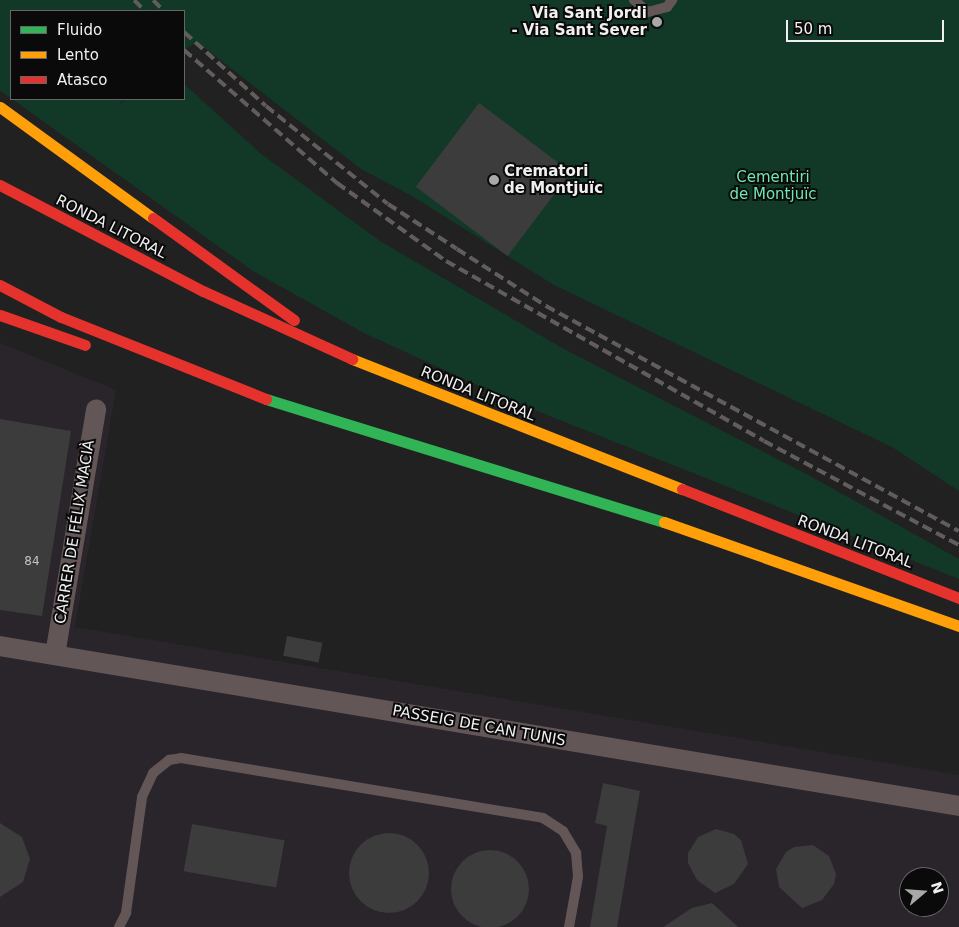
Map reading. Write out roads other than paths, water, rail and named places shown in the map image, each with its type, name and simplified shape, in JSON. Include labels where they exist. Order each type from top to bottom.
[{"type":"highway","points":[[0,107],[351,359]]},
{"type":"highway","name":"RONDA LITORAL","points":[[0,185],[203,291],[351,359],[959,598]]},
{"type":"highway","points":[[0,285],[61,317],[232,389]]},
{"type":"highway","points":[[0,315],[100,350]]},
{"type":"highway","points":[[128,358],[709,536],[959,626]]},
{"type":"street","name":"CARRER DE FÉLIX MACIÀ","points":[[55,655],[96,409]]},
{"type":"street","name":"PASSEIG DE CAN TUNIS","points":[[0,646],[959,806]]},
{"type":"lane","points":[[634,0],[648,12],[667,7],[672,0]]},
{"type":"lane","points":[[119,927],[126,913],[142,797],[153,773],[169,760],[181,758],[544,818],[563,831],[576,853],[578,877],[569,927]]},
{"type":"railway","points":[[134,0],[144,10]]},
{"type":"railway","points":[[153,0],[163,10]]},
{"type":"railway","points":[[185,33],[266,106],[388,204],[457,249],[546,306],[959,531]]},
{"type":"railway","points":[[185,51],[337,183],[446,261],[764,441],[959,545]]},
{"type":"place","name":"Via Sant Jordi - Via Sant Sever","points":[[657,22]]},
{"type":"place","name":"Crematori de Montjuïc","points":[[494,180]]},
{"type":"park label","name":"Cementiri de Montjuïc","points":[[773,186]]}]
